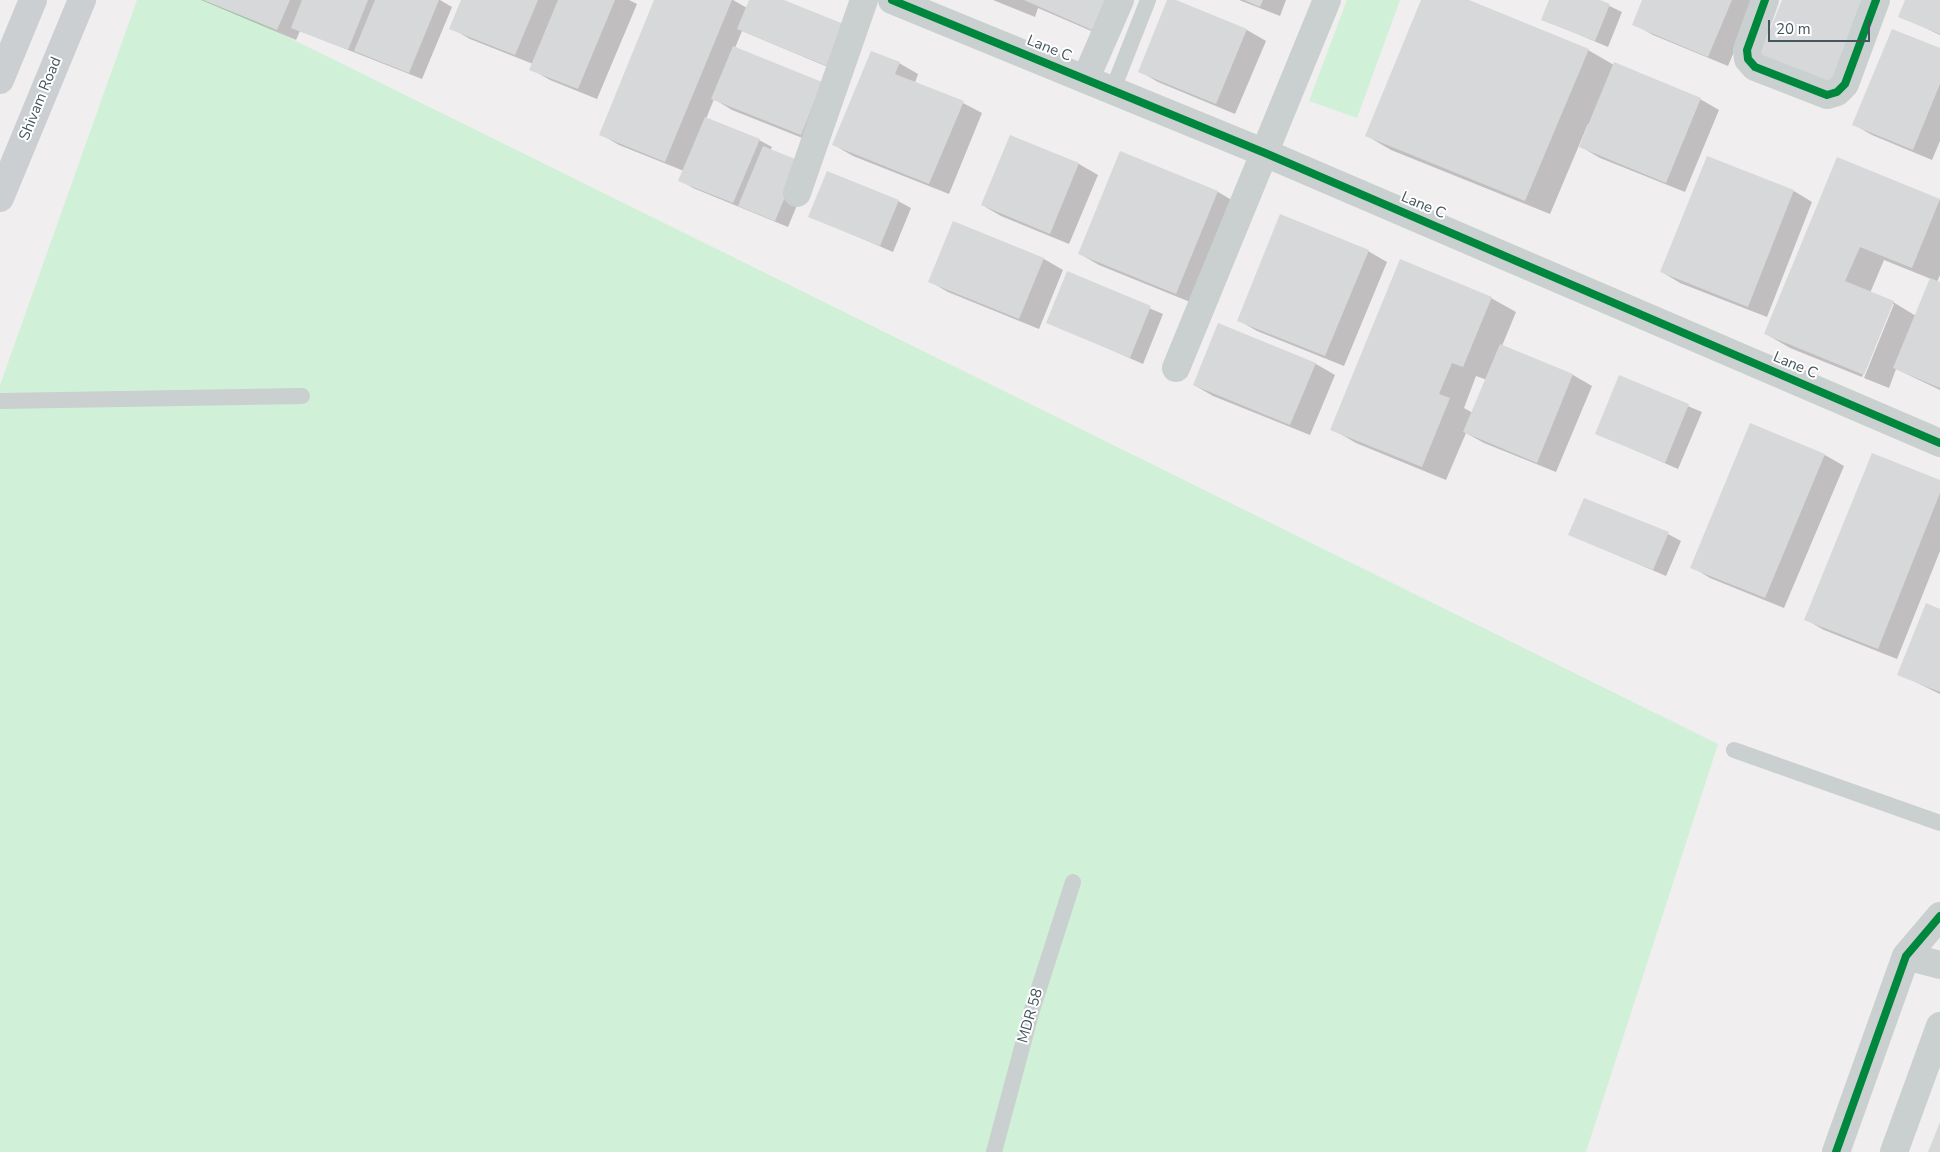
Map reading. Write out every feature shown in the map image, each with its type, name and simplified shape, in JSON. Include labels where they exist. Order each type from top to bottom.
[{"type":"main road","points":[[0,80],[33,0]]},
{"type":"main road","name":"Shivam Road","points":[[0,198],[82,0]]},
{"type":"street","points":[[797,193],[864,0]]},
{"type":"street","name":"Lane C","points":[[892,0],[1265,152],[1940,443]]},
{"type":"street","points":[[1086,78],[1120,0]]},
{"type":"street","points":[[1176,368],[1327,0]]},
{"type":"street","points":[[1765,0],[1747,50],[1748,59],[1755,67],[1827,95],[1837,92],[1845,84],[1876,0]]},
{"type":"street","points":[[1836,1152],[1906,956],[1940,916]]},
{"type":"street","points":[[1906,956],[1940,965]]},
{"type":"street","points":[[1894,1152],[1940,1026]]},
{"type":"lane","points":[[1112,89],[1148,0]]},
{"type":"lane","points":[[0,401],[302,396]]},
{"type":"lane","points":[[1734,750],[1940,823]]},
{"type":"lane","name":"MDR 58","points":[[994,1152],[1032,1010],[1073,882]]},
{"type":"green space","points":[[137,0],[213,0],[1718,744],[1586,1152],[0,1152],[0,385]]},
{"type":"green space","points":[[1347,0],[1400,0],[1357,118],[1309,101]]},
{"type":"building","points":[[203,0],[290,0],[277,30]]},
{"type":"building","points":[[302,0],[368,0],[348,50],[291,28]]},
{"type":"building","points":[[375,0],[439,0],[409,73],[354,51]]},
{"type":"building","points":[[461,0],[538,0],[515,55],[449,29]]},
{"type":"building","points":[[558,0],[615,0],[578,89],[529,70]]},
{"type":"building","points":[[654,0],[732,0],[665,162],[599,135]]},
{"type":"building","points":[[749,0],[784,0],[846,25],[829,67],[737,29]]},
{"type":"building","points":[[1024,0],[1105,0],[1092,30]]},
{"type":"building","points":[[1167,0],[1176,0],[1247,29],[1216,104],[1138,72]]},
{"type":"building","points":[[1244,0],[1263,0],[1260,7]]},
{"type":"building","points":[[1421,0],[1469,0],[1589,49],[1525,201],[1365,136]]},
{"type":"building","points":[[1549,0],[1600,0],[1610,4],[1595,41],[1541,20]]},
{"type":"building","points":[[1642,0],[1732,0],[1708,57],[1632,25]]},
{"type":"building","points":[[1782,0],[1865,0],[1830,85],[1759,56]]},
{"type":"building","points":[[1905,0],[1940,0],[1940,34],[1898,17]]},
{"type":"building","points":[[1892,29],[1940,48],[1940,84],[1913,150],[1852,125]]},
{"type":"building","points":[[733,46],[822,82],[801,135],[711,99]]},
{"type":"building","points":[[871,51],[900,62],[895,74],[964,101],[929,184],[832,145]]},
{"type":"building","points":[[1614,62],[1701,98],[1666,183],[1579,147]]},
{"type":"building","points":[[705,117],[760,139],[733,203],[678,181]]},
{"type":"building","points":[[1010,135],[1079,163],[1050,234],[981,205]]},
{"type":"building","points":[[763,146],[800,161],[775,221],[738,206]]},
{"type":"building","points":[[1120,151],[1218,191],[1176,294],[1078,254]]},
{"type":"building","points":[[1707,156],[1794,190],[1748,307],[1660,272]]},
{"type":"building","points":[[1837,157],[1940,199],[1912,268],[1860,247],[1845,281],[1894,301],[1864,375],[1764,334]]},
{"type":"building","points":[[827,171],[899,200],[880,246],[808,217]]},
{"type":"building","points":[[1280,214],[1369,250],[1325,356],[1237,321]]},
{"type":"building","points":[[953,221],[1044,258],[1019,319],[928,282]]},
{"type":"building","points":[[1400,259],[1492,297],[1463,367],[1452,363],[1439,394],[1450,398],[1422,467],[1330,430]]},
{"type":"building","points":[[1067,271],[1151,306],[1130,358],[1046,323]]},
{"type":"building","points":[[1930,278],[1940,282],[1940,388],[1893,368]]},
{"type":"building","points":[[1218,323],[1316,363],[1290,425],[1193,385]]},
{"type":"building","points":[[1500,344],[1573,374],[1537,463],[1463,432]]},
{"type":"building","points":[[1619,375],[1689,404],[1665,463],[1595,434]]},
{"type":"building","points":[[1750,423],[1825,454],[1765,598],[1690,568]]},
{"type":"building","points":[[1872,453],[1940,480],[1940,493],[1878,649],[1804,620]]},
{"type":"building","points":[[1584,498],[1669,532],[1653,570],[1568,535]]},
{"type":"building","points":[[1926,603],[1940,609],[1940,692],[1897,675]]},
{"type":"building","points":[[1940,1122],[1940,1152],[1928,1152]]},
{"type":"cycle path","points":[[892,0],[1265,153],[1940,443]]},
{"type":"cycle path","points":[[1765,0],[1747,50],[1748,59],[1755,67],[1827,95],[1837,92],[1845,84],[1876,0]]},
{"type":"cycle path","points":[[1836,1152],[1906,956],[1940,916]]}]
